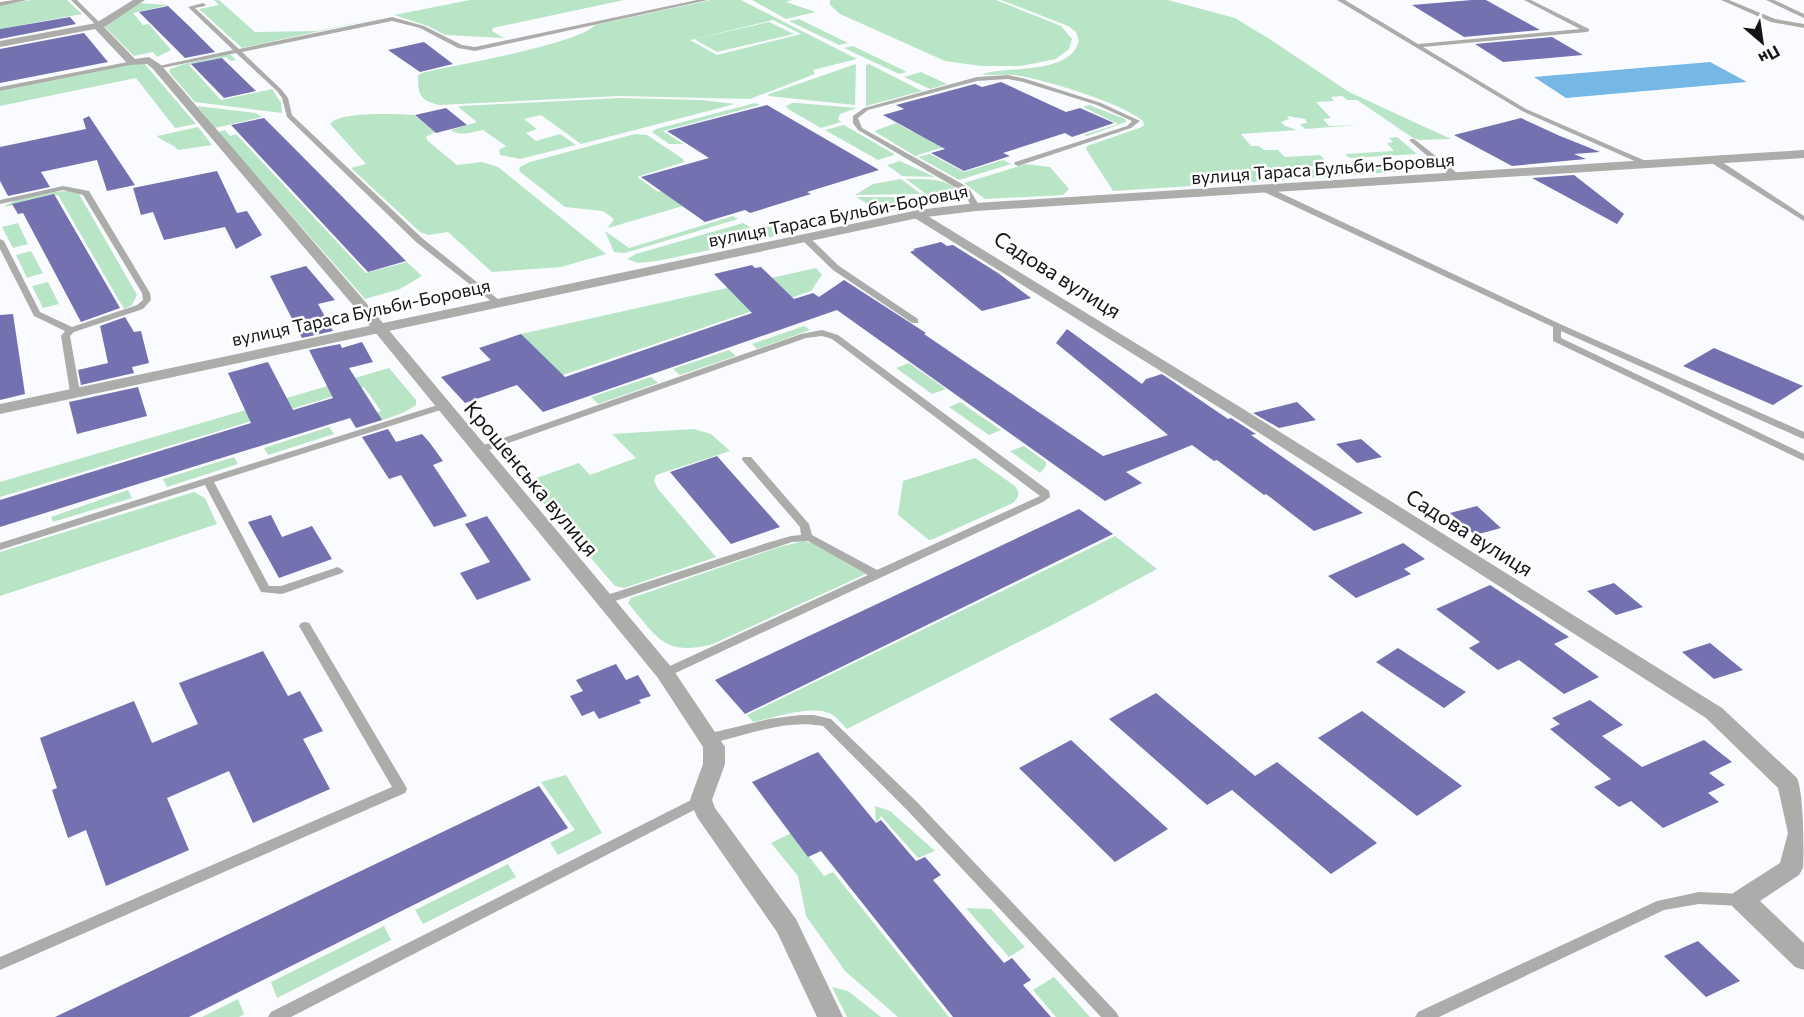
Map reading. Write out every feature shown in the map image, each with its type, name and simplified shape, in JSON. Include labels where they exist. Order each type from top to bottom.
[{"type":"street","points":[[0,44],[99,25],[140,0]]},
{"type":"street","points":[[99,25],[99,28],[133,63],[149,60],[157,67]]},
{"type":"street","name":"Крошенська вулиця","points":[[157,67],[605,600],[665,673],[702,731],[711,738]]},
{"type":"street","name":"вулиця Тараса Бульби-Боровця","points":[[0,409],[918,214],[976,207],[1458,178],[1804,154]]},
{"type":"street","name":"Садова вулиця","points":[[918,214],[1224,403],[1714,713],[1789,784],[1800,833],[1791,868],[1742,900]]},
{"type":"street","points":[[711,738],[716,753],[701,800],[705,812],[787,926],[830,1017]]},
{"type":"street","points":[[1742,900],[1804,958]]},
{"type":"lane","points":[[0,4],[24,0]]},
{"type":"lane","points":[[74,0],[99,25]]},
{"type":"lane","points":[[157,67],[392,19],[422,27],[460,47],[475,49],[705,0]]},
{"type":"lane","points":[[1342,0],[1340,0],[1524,110],[1651,165]]},
{"type":"lane","points":[[1417,46],[1587,30],[1527,0]]},
{"type":"lane","points":[[1724,0],[1773,22],[1804,26]]},
{"type":"lane","points":[[1769,0],[1804,16]]},
{"type":"lane","points":[[203,5],[190,7],[279,90],[285,98],[289,116],[419,240],[496,302]]},
{"type":"lane","points":[[0,89],[133,63]]},
{"type":"lane","points":[[976,207],[964,189],[860,129],[855,123],[855,117],[866,109],[977,79],[998,77],[1024,80],[1107,107],[1137,121],[1129,127],[1018,164]]},
{"type":"lane","points":[[1412,140],[1458,178]]},
{"type":"lane","points":[[1713,160],[1804,219]]},
{"type":"lane","points":[[0,202],[63,188],[81,190],[86,193],[146,293],[147,300],[140,307],[71,330],[65,336],[75,392]]},
{"type":"lane","points":[[1265,189],[1557,326],[1804,436]]},
{"type":"lane","points":[[805,238],[836,268],[915,321]]},
{"type":"lane","points":[[0,241],[37,314],[71,330]]},
{"type":"lane","points":[[1557,326],[1556,339],[1804,458]]},
{"type":"lane","points":[[479,450],[804,336],[829,334],[1046,495],[665,673]]},
{"type":"lane","points":[[0,547],[444,406]]},
{"type":"lane","points":[[747,459],[805,526],[807,538]]},
{"type":"lane","points":[[208,481],[265,589],[282,590],[338,571]]},
{"type":"lane","points":[[605,600],[774,544],[807,538],[817,540],[877,575]]},
{"type":"lane","points":[[0,964],[400,789],[305,626]]},
{"type":"lane","points":[[711,738],[760,726],[800,720],[818,719],[827,722],[912,806],[1112,1017]]},
{"type":"lane","points":[[276,1017],[701,800]]},
{"type":"lane","points":[[1423,1017],[1662,905],[1699,898],[1742,900]]},
{"type":"green space","points":[[31,0],[67,0],[82,14],[0,29],[0,5]]},
{"type":"green space","points":[[214,0],[219,0],[255,32],[317,31],[384,17],[242,48],[199,9],[219,5]]},
{"type":"green space","points":[[470,0],[624,0],[493,28],[492,31],[504,38],[445,35],[428,26],[394,15]]},
{"type":"green space","points":[[711,0],[741,0],[857,59],[813,70],[815,74],[750,99],[619,96],[439,105],[427,101],[419,92],[418,75],[425,72],[542,46],[584,32],[595,25]],"holes":[[[773,20],[801,34],[717,55],[690,40]]]},
{"type":"green space","points":[[752,0],[792,0],[786,2],[816,12],[786,19]]},
{"type":"green space","points":[[830,0],[996,0],[1061,26],[1072,39],[1069,49],[1056,59],[1021,66],[981,66],[945,61],[840,14],[830,5]]},
{"type":"green space","points":[[1001,0],[1168,0],[1235,18],[1349,92],[1451,139],[1419,140],[1413,138],[1357,100],[1347,100],[1342,96],[1331,97],[1334,101],[1316,102],[1331,118],[1323,119],[1329,126],[1358,125],[1305,129],[1300,124],[1307,123],[1305,119],[1287,116],[1289,119],[1281,122],[1297,130],[1241,134],[1251,146],[1259,146],[1264,150],[1278,150],[1285,157],[1320,155],[1325,160],[1316,166],[1291,168],[1299,179],[1113,191],[1086,149],[1087,146],[1142,127],[1143,121],[1101,100],[1043,81],[1014,75],[982,74],[1051,64],[1064,59],[1073,52],[1079,41],[1076,32],[1068,26]]},
{"type":"green space","points":[[137,3],[169,5],[133,13],[143,25],[149,24],[171,50],[157,57],[153,52],[134,56],[102,24]]},
{"type":"green space","points":[[799,19],[848,43],[839,45],[789,21]]},
{"type":"green space","points":[[769,22],[794,34],[717,52],[694,39]]},
{"type":"green space","points":[[853,46],[907,72],[899,74],[844,48]]},
{"type":"green space","points":[[230,54],[236,60],[231,61],[226,57],[189,65],[221,100],[272,89],[281,103],[282,113],[195,102],[169,72],[170,69],[184,64]]},
{"type":"green space","points":[[143,62],[196,124],[175,128],[136,78],[0,106],[0,91]]},
{"type":"green space","points":[[856,64],[855,105],[768,96],[769,94]]},
{"type":"green space","points":[[869,64],[922,91],[866,106],[866,65]]},
{"type":"green space","points":[[921,72],[947,84],[930,89],[904,77]]},
{"type":"green space","points":[[621,98],[702,100],[735,104],[581,144],[541,115],[524,119],[537,129],[526,133],[536,141],[560,134],[576,145],[520,159],[500,155],[499,150],[506,146],[483,130],[462,134],[451,130],[477,122],[458,107],[461,106]]},
{"type":"green space","points":[[755,103],[760,105],[663,131],[683,144],[669,144],[652,132],[656,129]]},
{"type":"green space","points":[[792,103],[857,108],[840,114],[838,119],[841,122],[821,128],[788,109],[786,106]]},
{"type":"green space","points":[[1089,105],[1125,119],[1126,122],[1087,136],[1083,135],[1118,124],[1083,107]]},
{"type":"green space","points":[[197,106],[256,113],[262,117],[215,128]]},
{"type":"green space","points":[[356,115],[414,115],[435,132],[426,137],[428,141],[457,165],[482,162],[498,167],[606,254],[561,267],[492,272],[448,232],[428,235],[420,232],[351,168],[366,164],[330,124],[336,120]]},
{"type":"green space","points":[[896,123],[913,132],[931,127],[947,146],[915,156],[874,131]]},
{"type":"green space","points":[[844,125],[894,155],[878,160],[825,130]]},
{"type":"green space","points":[[198,127],[212,145],[178,150],[157,136]]},
{"type":"green space","points":[[225,130],[230,136],[236,134],[366,273],[407,262],[422,276],[400,289],[365,299],[218,132]]},
{"type":"green space","points":[[635,134],[647,135],[683,159],[684,162],[637,177],[658,192],[671,188],[693,203],[608,228],[614,219],[603,211],[565,207],[519,171],[520,167],[530,162]]},
{"type":"green space","points":[[1397,137],[1417,154],[1350,158],[1345,154],[1394,151],[1387,143],[1393,142],[1389,138]]},
{"type":"green space","points":[[930,154],[964,172],[1003,160],[1011,164],[959,180],[918,157]]},
{"type":"green space","points":[[900,161],[935,177],[902,176],[887,165]]},
{"type":"green space","points":[[1431,162],[1437,169],[1350,175],[1343,167]]},
{"type":"green space","points":[[1026,164],[1050,167],[1069,189],[1063,195],[985,199],[964,183]]},
{"type":"green space","points":[[1337,168],[1344,176],[1307,178],[1300,170]]},
{"type":"green space","points":[[901,179],[921,194],[855,195],[873,184]]},
{"type":"green space","points":[[906,179],[937,180],[958,190],[962,197],[938,203]]},
{"type":"green space","points":[[70,191],[79,194],[137,295],[132,305],[124,309],[58,195],[4,207],[26,197]]},
{"type":"green space","points":[[856,197],[924,197],[933,203],[882,212]]},
{"type":"green space","points":[[733,216],[738,219],[625,253],[614,252],[605,231],[629,248]]},
{"type":"green space","points":[[785,221],[795,232],[657,261],[638,263],[627,259],[636,254],[743,223],[755,230]]},
{"type":"green space","points":[[18,223],[28,244],[13,248],[2,227]]},
{"type":"green space","points":[[31,251],[43,273],[27,278],[16,255]]},
{"type":"green space","points":[[816,268],[822,275],[811,291],[557,377],[521,334]]},
{"type":"green space","points":[[48,282],[59,304],[43,308],[32,286]]},
{"type":"green space","points":[[804,326],[810,330],[757,349],[752,344]]},
{"type":"green space","points":[[729,350],[736,356],[680,375],[673,369]]},
{"type":"green space","points":[[909,363],[946,389],[932,394],[896,368]]},
{"type":"green space","points":[[389,368],[416,400],[416,405],[391,417],[364,425],[359,418],[381,411],[364,387],[0,497],[0,482]]},
{"type":"green space","points":[[651,377],[658,383],[598,404],[591,397]]},
{"type":"green space","points":[[960,402],[1001,430],[989,435],[949,407]]},
{"type":"green space","points":[[329,427],[334,434],[268,455],[264,448]]},
{"type":"green space","points":[[694,429],[711,434],[730,451],[656,475],[654,481],[658,489],[716,557],[624,588],[615,586],[525,482],[579,463],[590,475],[636,458],[612,434]]},
{"type":"green space","points":[[1024,446],[1046,462],[1046,466],[1040,473],[1010,451]]},
{"type":"green space","points":[[234,457],[238,464],[167,487],[163,479]]},
{"type":"green space","points":[[975,458],[1015,486],[1018,495],[1013,503],[929,540],[898,515],[903,481]]},
{"type":"green space","points":[[128,490],[132,498],[53,522],[51,517]]},
{"type":"green space","points":[[194,492],[205,498],[217,524],[0,596],[0,552]]},
{"type":"green space","points":[[1115,536],[1157,569],[847,729],[834,716],[821,711],[791,713],[753,722],[747,715]]},
{"type":"green space","points":[[804,541],[812,543],[866,574],[713,644],[696,647],[672,646],[663,641],[628,603],[631,598],[779,547]]},
{"type":"green space","points":[[566,775],[602,833],[558,855],[550,843],[575,830],[541,782]]},
{"type":"green space","points":[[875,806],[890,811],[935,851],[918,858],[881,816],[876,823]]},
{"type":"green space","points":[[791,833],[824,876],[833,872],[949,1017],[898,1017],[845,971],[806,916],[798,876],[771,843]]},
{"type":"green space","points":[[508,864],[516,877],[423,924],[415,910]]},
{"type":"green space","points":[[966,908],[991,909],[1025,947],[1009,957]]},
{"type":"green space","points":[[384,926],[391,940],[277,998],[271,982]]},
{"type":"green space","points":[[1054,977],[1090,1017],[1056,1017],[1033,990]]},
{"type":"green space","points":[[832,987],[848,991],[881,1017],[847,1017]]},
{"type":"green space","points":[[238,999],[244,1014],[239,1017],[202,1017]]},
{"type":"water","points":[[1710,62],[1747,82],[1566,98],[1534,77]]},
{"type":"building","points":[[1486,0],[1540,30],[1464,37],[1412,5]]},
{"type":"building","points":[[168,6],[215,52],[185,58],[139,12]]},
{"type":"building","points":[[70,17],[76,24],[0,39],[0,29]]},
{"type":"building","points":[[84,33],[108,62],[0,83],[0,49]]},
{"type":"building","points":[[1552,37],[1583,55],[1503,62],[1475,44]]},
{"type":"building","points":[[424,42],[453,64],[420,72],[388,50]]},
{"type":"building","points":[[222,58],[256,91],[224,98],[191,64]]},
{"type":"building","points":[[1001,82],[1066,112],[1080,108],[1114,123],[1072,137],[1065,133],[1003,153],[1010,156],[964,171],[931,153],[945,149],[883,115],[904,109],[896,105],[975,84],[982,87]]},
{"type":"building","points":[[767,105],[879,170],[807,192],[811,194],[750,213],[745,210],[705,222],[641,177],[709,158],[667,131]]},
{"type":"building","points":[[446,108],[467,125],[436,133],[415,115]]},
{"type":"building","points":[[89,116],[135,185],[107,191],[97,160],[41,172],[50,187],[8,196],[0,181],[0,147],[86,129],[83,119]]},
{"type":"building","points":[[264,118],[406,261],[368,272],[231,125]]},
{"type":"building","points":[[1521,118],[1600,152],[1574,154],[1586,159],[1512,166],[1454,135]]},
{"type":"building","points":[[217,171],[237,213],[247,211],[262,235],[236,249],[225,227],[164,240],[153,212],[141,215],[133,188]]},
{"type":"building","points":[[1574,175],[1624,214],[1617,224],[1532,178]]},
{"type":"building","points":[[54,194],[120,308],[81,322],[23,213],[18,214],[12,204]]},
{"type":"building","points":[[941,242],[947,246],[953,245],[998,273],[1031,298],[982,311],[910,252],[915,250],[913,249]]},
{"type":"building","points":[[752,265],[755,268],[761,267],[794,299],[813,293],[819,297],[844,280],[926,333],[924,334],[1103,456],[1168,435],[1056,343],[1067,329],[1142,384],[1146,379],[1162,374],[1228,419],[1231,418],[1256,434],[1251,435],[1363,513],[1314,531],[1266,494],[1264,495],[1217,460],[1214,461],[1192,445],[1126,472],[1142,483],[1105,501],[837,310],[543,412],[517,385],[465,403],[441,377],[491,360],[479,348],[521,334],[565,377],[752,313],[714,274]]},
{"type":"building","points":[[306,266],[335,300],[318,304],[333,331],[302,338],[270,276]]},
{"type":"building","points":[[13,314],[25,394],[0,400],[0,315]]},
{"type":"building","points":[[125,317],[134,332],[141,331],[149,363],[132,367],[134,373],[81,385],[78,370],[108,363],[100,326]]},
{"type":"building","points":[[362,342],[373,362],[349,368],[382,420],[356,428],[350,418],[0,527],[0,500],[251,423],[228,373],[268,362],[293,410],[333,398],[309,350],[340,344],[342,348]]},
{"type":"building","points":[[1714,348],[1803,386],[1773,405],[1683,366]]},
{"type":"building","points":[[138,387],[147,416],[77,434],[69,402]]},
{"type":"building","points":[[1297,402],[1316,420],[1279,428],[1253,413]]},
{"type":"building","points":[[388,429],[396,442],[422,434],[443,461],[433,465],[467,516],[434,527],[401,475],[389,479],[362,437]]},
{"type":"building","points":[[1361,439],[1382,457],[1357,463],[1336,444]]},
{"type":"building","points":[[717,456],[780,527],[731,544],[670,472]]},
{"type":"building","points":[[1477,506],[1501,528],[1475,535],[1450,513]]},
{"type":"building","points":[[1079,509],[1113,534],[745,714],[715,680]]},
{"type":"building","points":[[271,515],[282,537],[312,526],[332,559],[279,578],[248,522]]},
{"type":"building","points":[[487,516],[531,580],[477,600],[460,573],[490,562],[465,524]]},
{"type":"building","points":[[1403,543],[1425,559],[1404,569],[1411,574],[1356,598],[1328,576]]},
{"type":"building","points":[[1614,583],[1643,607],[1616,615],[1587,591]]},
{"type":"building","points":[[1490,585],[1569,637],[1554,644],[1599,677],[1564,694],[1519,660],[1498,670],[1469,648],[1480,642],[1436,609]]},
{"type":"building","points":[[1710,643],[1743,670],[1714,679],[1682,652]]},
{"type":"building","points":[[1398,648],[1466,692],[1444,708],[1376,662]]},
{"type":"building","points":[[263,651],[288,696],[300,691],[323,731],[303,739],[330,789],[253,823],[229,771],[167,798],[189,850],[106,886],[86,830],[68,838],[52,790],[57,788],[40,738],[134,701],[152,743],[198,724],[179,683]]},
{"type":"building","points":[[616,664],[626,680],[638,675],[651,696],[639,700],[641,703],[599,719],[594,711],[582,716],[570,696],[583,691],[576,680]]},
{"type":"building","points":[[1156,693],[1255,776],[1277,762],[1377,843],[1331,874],[1232,790],[1207,805],[1109,719]]},
{"type":"building","points":[[1590,700],[1623,725],[1602,736],[1642,767],[1704,740],[1732,762],[1709,773],[1725,785],[1708,793],[1719,802],[1663,828],[1631,801],[1619,807],[1594,787],[1611,779],[1550,729],[1560,724],[1552,718]]},
{"type":"building","points":[[1362,711],[1462,786],[1417,816],[1318,738]]},
{"type":"building","points":[[1071,740],[1168,829],[1115,862],[1019,768]]},
{"type":"building","points":[[818,752],[876,823],[881,820],[916,861],[925,857],[941,875],[933,880],[1004,963],[1012,958],[1031,980],[1023,985],[1051,1017],[953,1017],[821,851],[808,857],[752,782]]},
{"type":"building","points":[[539,786],[568,828],[189,1017],[55,1017]]},
{"type":"building","points":[[1698,941],[1740,981],[1706,997],[1664,956]]}]
